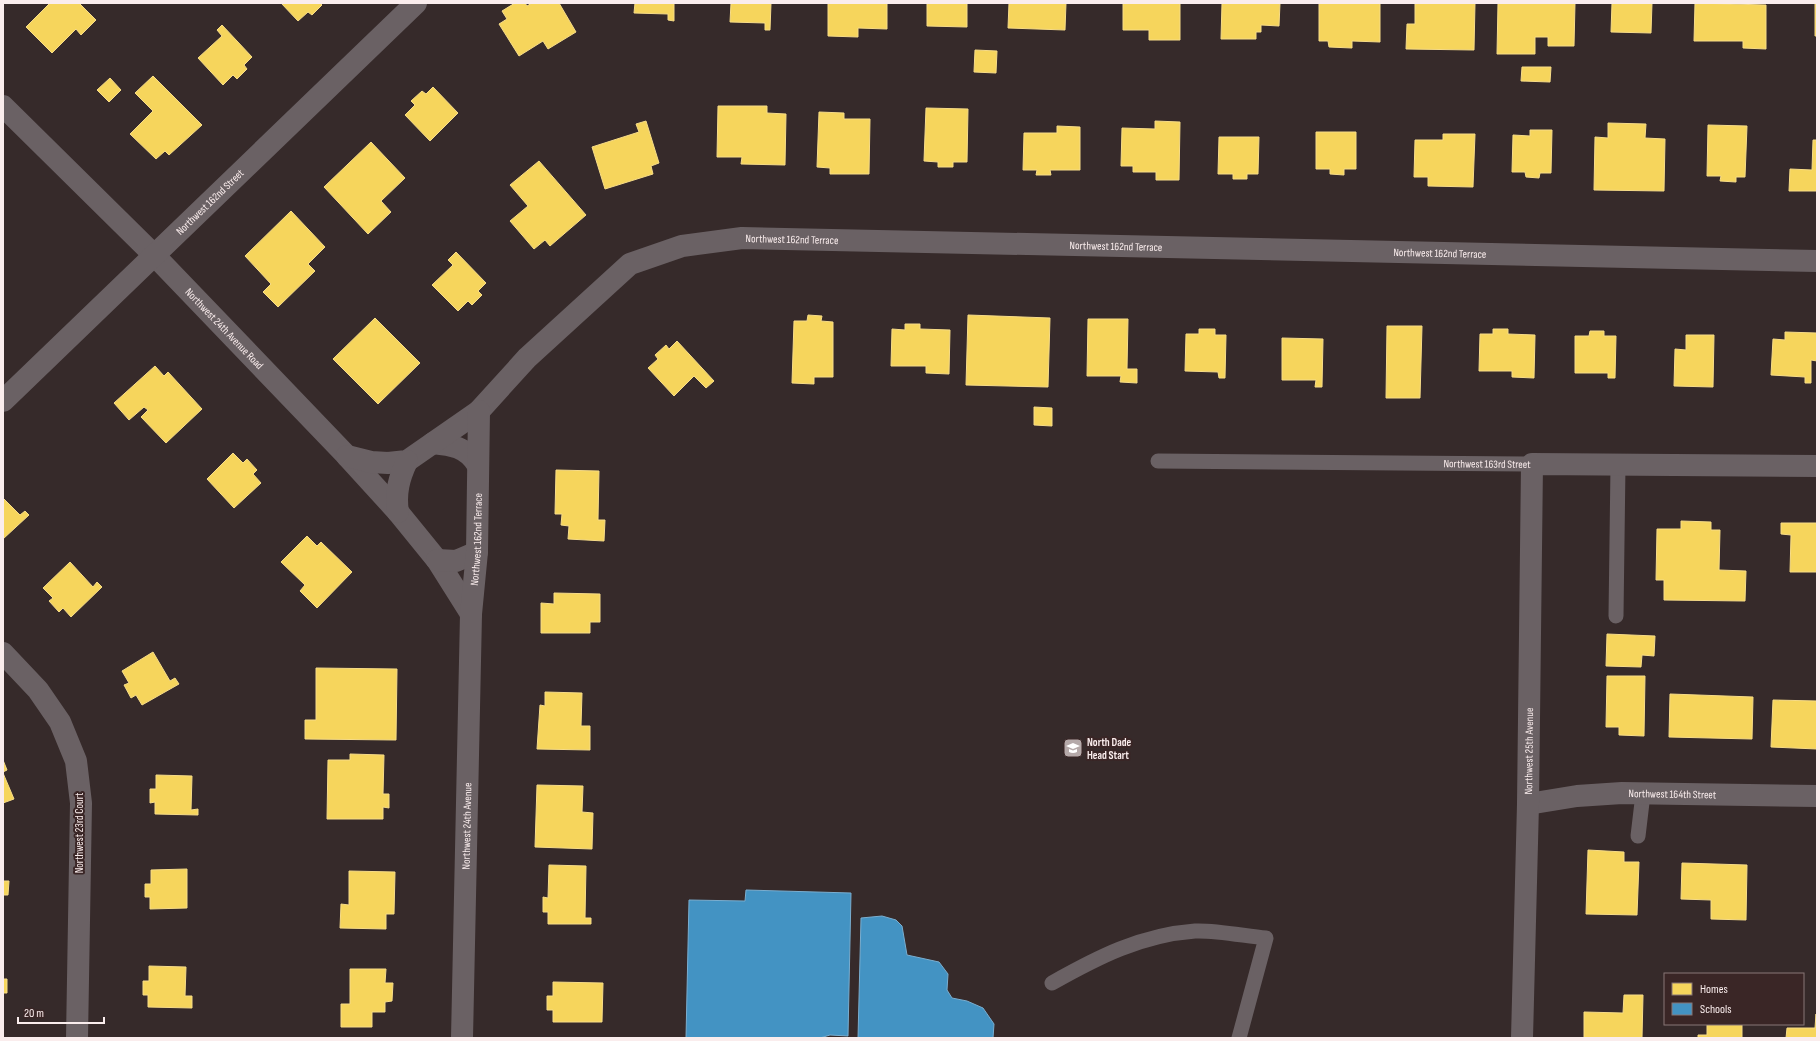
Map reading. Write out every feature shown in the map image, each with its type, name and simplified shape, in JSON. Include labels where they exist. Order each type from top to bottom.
[{"type":"street","name":"Northwest 162nd Street","points":[[3,401],[416,3]]},
{"type":"street","name":"Northwest 24th Avenue Road","points":[[3,106],[155,256],[347,456],[398,512],[437,560],[471,614]]},
{"type":"street","name":"Northwest 162nd Terrace","points":[[347,456],[371,462],[388,463],[407,461],[479,411],[527,358],[630,264],[682,246],[742,238],[1817,261]]},
{"type":"street","name":"Northwest 162nd Terrace","points":[[471,614],[477,552],[477,464],[479,411]]},
{"type":"street","points":[[433,443],[456,446],[471,455],[477,464]]},
{"type":"street","name":"Northwest 162nd Terrace","points":[[398,512],[396,501],[398,480],[407,461]]},
{"type":"street","name":"Northwest 163rd Street","points":[[1532,464],[1817,466]]},
{"type":"street","name":"Northwest 25th Avenue","points":[[1522,1038],[1528,804],[1532,464]]},
{"type":"street","points":[[437,560],[456,561],[477,552]]},
{"type":"street","name":"Northwest 24th Avenue","points":[[462,1038],[471,614]]},
{"type":"street","name":"Northwest 23rd Court","points":[[3,653],[38,690],[60,722],[76,761],[81,803],[77,1038]]},
{"type":"street","name":"Northwest 164th Street","points":[[1528,804],[1577,796],[1643,794],[1817,796]]},
{"type":"lane","name":"Northwest 163rd Street","points":[[1158,462],[1532,464]]},
{"type":"lane","points":[[1616,616],[1618,465]]},
{"type":"lane","points":[[1638,836],[1643,794]]},
{"type":"lane","points":[[1052,983],[1087,963],[1138,941],[1196,931],[1266,938],[1239,1038]]},
{"type":"building: Homes","points":[[50,3],[79,3],[96,20],[81,35],[76,29],[52,53],[26,27]]},
{"type":"building: Homes","points":[[281,3],[320,3],[322,5],[312,15],[308,12],[298,21]]},
{"type":"building: Homes","points":[[515,3],[525,3],[527,6],[532,3],[559,3],[576,32],[548,49],[543,41],[519,56],[499,24],[507,19],[502,11]]},
{"type":"building: Homes","points":[[635,3],[674,3],[674,21],[668,20],[668,14],[634,13]]},
{"type":"building: Homes","points":[[731,3],[771,3],[770,30],[765,30],[765,23],[730,22]]},
{"type":"building: Homes","points":[[828,3],[887,3],[887,29],[858,28],[858,37],[828,36]]},
{"type":"building: Homes","points":[[927,3],[967,3],[967,27],[927,26]]},
{"type":"building: Homes","points":[[1009,3],[1066,3],[1065,30],[1008,28]]},
{"type":"building: Homes","points":[[1123,3],[1180,3],[1180,40],[1149,40],[1149,30],[1123,30]]},
{"type":"building: Homes","points":[[1222,3],[1280,3],[1279,26],[1261,25],[1261,32],[1256,32],[1256,39],[1221,39]]},
{"type":"building: Homes","points":[[1319,3],[1380,3],[1380,42],[1352,41],[1352,48],[1329,47],[1328,41],[1319,41]]},
{"type":"building: Homes","points":[[1415,3],[1475,3],[1474,50],[1406,49],[1407,24],[1415,24]]},
{"type":"building: Homes","points":[[1498,3],[1575,3],[1574,46],[1548,46],[1548,37],[1535,37],[1535,54],[1497,54]]},
{"type":"building: Homes","points":[[1612,3],[1652,3],[1651,33],[1611,32]]},
{"type":"building: Homes","points":[[1695,3],[1766,5],[1766,49],[1743,48],[1743,41],[1694,41]]},
{"type":"building: Homes","points":[[1815,3],[1817,3],[1817,36],[1815,36]]},
{"type":"building: Homes","points":[[222,25],[252,57],[244,65],[247,69],[237,79],[233,75],[223,85],[198,58],[222,36],[217,30]]},
{"type":"building: Homes","points":[[975,50],[997,51],[996,73],[974,72]]},
{"type":"building: Homes","points":[[1522,67],[1551,67],[1550,82],[1521,81]]},
{"type":"building: Homes","points":[[153,76],[202,125],[169,155],[165,151],[156,159],[130,134],[153,111],[135,93]]},
{"type":"building: Homes","points":[[110,78],[121,90],[109,102],[97,90]]},
{"type":"building: Homes","points":[[433,87],[458,113],[430,141],[405,115],[415,105],[411,101],[422,91],[426,94]]},
{"type":"building: Homes","points":[[718,106],[767,106],[767,113],[786,114],[785,165],[741,164],[742,157],[717,157]]},
{"type":"building: Homes","points":[[926,108],[968,109],[967,162],[953,162],[953,167],[938,167],[938,162],[924,161]]},
{"type":"building: Homes","points":[[819,112],[844,113],[844,119],[870,119],[869,174],[830,174],[830,168],[817,167]]},
{"type":"building: Homes","points":[[646,121],[659,163],[651,166],[653,174],[605,189],[592,147],[639,132],[636,124]]},
{"type":"building: Homes","points":[[1155,121],[1180,122],[1179,180],[1156,180],[1156,172],[1133,172],[1133,166],[1121,166],[1122,128],[1155,129]]},
{"type":"building: Homes","points":[[1608,123],[1646,124],[1645,138],[1665,139],[1664,191],[1594,190],[1595,137],[1608,138]]},
{"type":"building: Homes","points":[[1708,125],[1747,126],[1745,177],[1736,177],[1736,182],[1720,181],[1721,176],[1707,176]]},
{"type":"building: Homes","points":[[1057,126],[1080,127],[1080,170],[1050,170],[1051,175],[1036,175],[1037,170],[1023,170],[1024,133],[1057,133]]},
{"type":"building: Homes","points":[[1530,130],[1552,130],[1551,173],[1540,173],[1539,178],[1526,177],[1525,172],[1512,172],[1513,135],[1530,136]]},
{"type":"building: Homes","points":[[1316,132],[1356,132],[1356,169],[1344,169],[1344,175],[1330,174],[1330,169],[1316,169]]},
{"type":"building: Homes","points":[[1443,134],[1475,134],[1473,187],[1428,186],[1428,177],[1414,177],[1415,140],[1443,140]]},
{"type":"building: Homes","points":[[1219,137],[1259,137],[1258,174],[1247,174],[1247,179],[1233,179],[1233,174],[1218,174]]},
{"type":"building: Homes","points":[[1813,140],[1817,140],[1817,191],[1789,191],[1790,169],[1812,170]]},
{"type":"building: Homes","points":[[371,142],[405,178],[381,201],[391,212],[368,234],[324,187]]},
{"type":"building: Homes","points":[[539,161],[586,215],[550,246],[545,240],[534,249],[510,221],[528,206],[510,185]]},
{"type":"building: Homes","points":[[291,211],[325,247],[308,264],[315,271],[278,307],[263,292],[271,284],[245,256]]},
{"type":"building: Homes","points":[[456,252],[486,283],[478,291],[482,295],[472,305],[468,301],[458,311],[432,285],[453,265],[448,260]]},
{"type":"building: Homes","points":[[808,315],[822,316],[821,321],[833,322],[833,377],[814,377],[814,384],[792,383],[794,321],[807,321]]},
{"type":"building: Homes","points":[[968,315],[1050,318],[1048,387],[966,385]]},
{"type":"building: Homes","points":[[375,318],[420,363],[378,404],[333,359]]},
{"type":"building: Homes","points":[[1088,319],[1128,319],[1127,369],[1137,369],[1137,383],[1120,382],[1121,376],[1087,376]]},
{"type":"building: Homes","points":[[905,324],[920,324],[920,329],[950,330],[949,374],[926,373],[926,366],[891,366],[892,329],[905,330]]},
{"type":"building: Homes","points":[[1387,326],[1422,326],[1420,398],[1386,398]]},
{"type":"building: Homes","points":[[1199,329],[1215,329],[1215,335],[1226,335],[1225,378],[1219,378],[1218,372],[1185,371],[1186,334],[1199,334]]},
{"type":"building: Homes","points":[[1493,329],[1508,329],[1508,334],[1535,335],[1534,378],[1512,377],[1512,371],[1479,371],[1480,334],[1493,334]]},
{"type":"building: Homes","points":[[1590,331],[1604,331],[1604,336],[1616,336],[1615,378],[1608,378],[1608,373],[1575,373],[1575,336],[1589,336]]},
{"type":"building: Homes","points":[[1785,332],[1817,333],[1817,361],[1811,360],[1811,383],[1805,383],[1805,377],[1771,375],[1773,339],[1785,340]]},
{"type":"building: Homes","points":[[1686,335],[1714,335],[1713,387],[1674,386],[1675,349],[1686,350]]},
{"type":"building: Homes","points":[[1282,338],[1323,339],[1322,387],[1315,387],[1316,380],[1282,380]]},
{"type":"building: Homes","points":[[677,341],[714,381],[706,388],[694,376],[674,396],[648,368],[658,359],[655,355],[666,345],[669,349]]},
{"type":"building: Homes","points":[[155,366],[164,376],[168,372],[202,409],[166,443],[141,417],[148,410],[144,407],[129,420],[114,403]]},
{"type":"building: Homes","points":[[1034,407],[1052,408],[1052,426],[1034,425]]},
{"type":"building: Homes","points":[[233,453],[243,463],[247,459],[257,470],[253,474],[261,483],[234,508],[207,479]]},
{"type":"building: Homes","points":[[556,470],[599,471],[598,520],[605,520],[604,541],[568,539],[569,526],[561,525],[562,514],[555,514]]},
{"type":"building: Homes","points":[[3,498],[20,515],[25,511],[29,515],[3,539]]},
{"type":"building: Homes","points":[[1681,521],[1711,522],[1711,530],[1720,530],[1719,570],[1746,571],[1745,601],[1664,600],[1664,580],[1656,580],[1657,529],[1681,529]]},
{"type":"building: Homes","points":[[1781,523],[1817,523],[1817,572],[1790,572],[1791,535],[1781,534]]},
{"type":"building: Homes","points":[[307,536],[317,546],[321,542],[352,572],[317,608],[300,591],[305,585],[281,562]]},
{"type":"building: Homes","points":[[70,562],[93,587],[97,582],[102,587],[71,617],[63,608],[59,612],[49,601],[53,598],[43,588]]},
{"type":"building: Homes","points":[[554,593],[600,594],[600,622],[590,622],[590,633],[541,633],[541,603],[554,604]]},
{"type":"building: Homes","points":[[1607,634],[1655,636],[1654,656],[1642,655],[1641,667],[1606,666]]},
{"type":"building: Homes","points":[[153,652],[170,681],[175,678],[179,684],[142,705],[136,695],[131,698],[124,685],[129,683],[122,671]]},
{"type":"building: Homes","points":[[316,668],[397,669],[396,740],[305,739],[305,720],[316,720]]},
{"type":"building: Homes","points":[[1607,676],[1645,676],[1644,736],[1619,735],[1619,727],[1606,727]]},
{"type":"building: Homes","points":[[545,692],[582,693],[581,726],[590,726],[590,750],[537,749],[540,705],[545,706]]},
{"type":"building: Homes","points":[[1670,694],[1753,697],[1752,739],[1669,737]]},
{"type":"building: Homes","points":[[1773,700],[1817,701],[1817,749],[1771,747]]},
{"type":"building: Homes","points":[[350,754],[384,755],[383,794],[389,794],[389,808],[383,807],[383,819],[327,819],[328,760],[350,760]]},
{"type":"building: Homes","points":[[3,760],[7,770],[3,772]]},
{"type":"building: Homes","points":[[3,773],[14,799],[3,803]]},
{"type":"building: Homes","points":[[156,775],[192,776],[191,810],[198,809],[198,815],[155,814],[155,802],[150,803],[150,789],[156,789]]},
{"type":"building: Homes","points":[[537,785],[583,786],[582,812],[593,813],[592,849],[535,847]]},
{"type":"building: Homes","points":[[1588,850],[1624,852],[1624,862],[1639,862],[1637,915],[1586,914]]},
{"type":"building: Homes","points":[[1682,863],[1747,865],[1746,920],[1711,919],[1711,900],[1681,899]]},
{"type":"building: Homes","points":[[549,865],[586,866],[585,918],[591,918],[591,924],[548,924],[548,912],[543,912],[543,897],[548,898]]},
{"type":"building: Homes","points":[[187,869],[187,908],[150,909],[150,897],[145,897],[145,884],[151,884],[151,870]]},
{"type":"building: Homes","points":[[349,871],[395,872],[394,914],[386,914],[386,929],[340,928],[341,904],[349,905]]},
{"type":"building: Homes","points":[[3,881],[9,881],[8,895],[3,895]]},
{"type":"building: Homes","points":[[149,966],[186,967],[185,996],[192,996],[192,1008],[148,1007],[148,995],[143,995],[143,981],[149,981]]},
{"type":"building: Homes","points":[[350,969],[386,969],[385,983],[393,983],[392,1001],[385,1002],[385,1012],[372,1012],[372,1027],[341,1027],[341,1004],[350,1004]]},
{"type":"building: Homes","points":[[3,979],[7,979],[7,993],[3,993]]},
{"type":"building: Homes","points":[[553,982],[603,983],[602,1022],[553,1022],[553,1010],[547,1010],[547,996],[553,996]]},
{"type":"building: Homes","points":[[1624,995],[1643,995],[1642,1038],[1584,1038],[1584,1012],[1623,1013]]},
{"type":"building: Homes","points":[[1816,1014],[1817,1038],[1786,1038],[1787,1028],[1815,1028]]},
{"type":"building: Homes","points":[[1707,1025],[1742,1025],[1742,1038],[1698,1038],[1698,1035],[1707,1035]]},
{"type":"building: Schools","points":[[746,890],[851,893],[848,1036],[830,1035],[820,1038],[686,1038],[689,900],[745,901]]},
{"type":"building: Schools","points":[[882,916],[896,920],[902,926],[907,955],[939,962],[948,974],[947,990],[952,998],[967,1001],[983,1008],[994,1024],[993,1038],[858,1038],[861,918]]},
{"type":"place","name":"North Dade Head Start","points":[[1073,748]]}]
